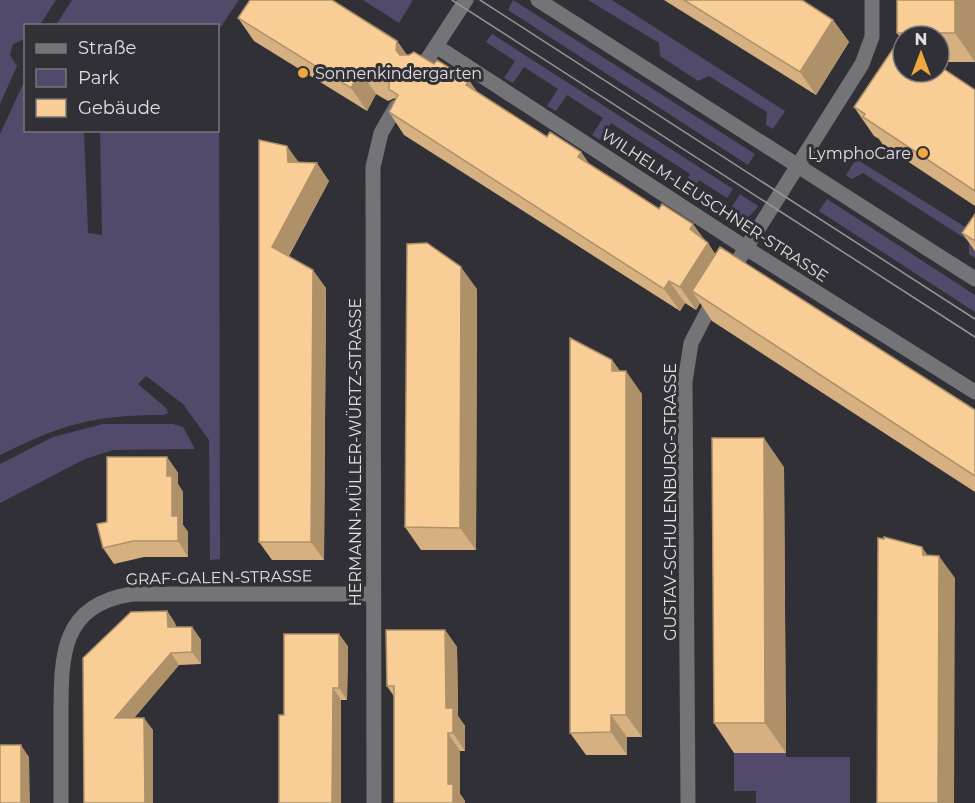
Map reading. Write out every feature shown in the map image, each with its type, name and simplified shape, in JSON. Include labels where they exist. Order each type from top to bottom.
[{"type":"street","points":[[421,69],[466,0]]},
{"type":"street","points":[[538,0],[975,279]]},
{"type":"street","name":"GUSTAV-SCHULENBURG-STRASSE","points":[[688,803],[685,382],[691,343],[704,315],[866,55],[872,37],[872,0]]},
{"type":"street","name":"WILHELM-LEUSCHNER-STRASSE","points":[[436,46],[746,248],[975,392]]},
{"type":"street","name":"HERMANN-MÜLLER-WÜRTZ-STRASSE","points":[[374,803],[373,166],[381,133],[396,107]]},
{"type":"street","name":"GRAF-GALEN-STRASSE","points":[[62,803],[61,679],[63,651],[81,617],[95,605],[112,597],[132,594],[373,594]]},
{"type":"green space","points":[[0,0],[56,0],[41,24],[24,24],[24,39],[13,44],[10,55],[17,66],[0,104]]},
{"type":"green space","points":[[72,0],[239,0],[219,30],[219,24],[57,24]]},
{"type":"green space","points":[[363,0],[413,0],[399,23]]},
{"type":"green space","points":[[513,0],[755,154],[748,165],[508,10]]},
{"type":"green space","points":[[588,0],[612,0],[785,111],[773,129],[766,125],[767,112],[709,76],[698,81],[660,56],[659,43]]},
{"type":"green space","points":[[492,34],[733,189],[727,198],[699,180],[687,197],[679,192],[690,174],[611,123],[600,140],[592,135],[603,118],[567,95],[556,111],[547,106],[558,89],[524,67],[513,83],[504,78],[515,61],[486,42]]},
{"type":"green space","points":[[24,82],[24,132],[84,132],[88,233],[102,235],[100,132],[219,132],[219,94],[220,559],[210,560],[209,440],[183,404],[146,376],[138,384],[166,408],[168,413],[98,419],[79,423],[42,436],[0,455],[0,134]]},
{"type":"green space","points":[[856,159],[975,233],[975,258],[969,254],[969,241],[863,173],[852,179],[846,175]]},
{"type":"green space","points":[[740,194],[758,206],[751,214],[739,221],[724,219]]},
{"type":"green space","points":[[827,199],[975,295],[975,312],[819,211]]},
{"type":"green space","points":[[103,424],[173,424],[183,427],[195,449],[113,450],[85,459],[0,503],[0,464],[53,437]]},
{"type":"green space","points":[[734,753],[786,753],[786,757],[850,757],[850,803],[756,803],[756,791],[734,791]]},
{"type":"building","points":[[250,0],[332,0],[397,41],[396,50],[400,55],[409,55],[414,52],[434,64],[437,60],[469,80],[466,85],[547,137],[550,132],[581,152],[578,157],[659,209],[662,204],[693,224],[690,229],[708,243],[680,287],[669,281],[664,289],[389,112],[398,95],[389,89],[389,80],[385,76],[380,75],[372,79],[360,71],[351,88],[238,18]]},
{"type":"building","points":[[684,0],[802,0],[833,20],[800,72]]},
{"type":"building","points":[[897,0],[955,0],[955,33],[951,33],[951,24],[897,24]]},
{"type":"building","points":[[891,52],[891,84],[951,84],[951,74],[975,90],[975,191],[863,117],[865,114],[854,107]]},
{"type":"building","points":[[259,140],[287,146],[288,162],[317,163],[272,247],[313,270],[311,542],[259,542]]},
{"type":"building","points":[[975,214],[975,241],[962,233]]},
{"type":"building","points":[[427,243],[461,267],[460,528],[405,527],[407,244]]},
{"type":"building","points":[[720,247],[975,410],[975,476],[692,291]]},
{"type":"building","points":[[570,338],[612,360],[612,371],[626,371],[626,715],[611,715],[611,732],[570,733]]},
{"type":"building","points":[[712,438],[764,438],[765,723],[714,723]]},
{"type":"building","points":[[107,457],[167,457],[167,476],[172,476],[172,516],[178,516],[178,541],[133,541],[103,548],[97,524],[107,522]]},
{"type":"building","points":[[884,537],[922,547],[923,555],[939,556],[938,803],[877,803],[878,538],[884,539]]},
{"type":"building","points":[[167,611],[168,627],[192,627],[192,652],[171,653],[115,718],[144,718],[145,803],[84,803],[83,658],[131,612]]},
{"type":"building","points":[[386,630],[445,630],[446,708],[453,708],[453,733],[448,733],[448,784],[453,784],[453,803],[394,803],[394,686],[387,686]]},
{"type":"building","points":[[284,634],[339,634],[339,688],[333,688],[332,803],[279,803],[279,715],[284,715]]},
{"type":"building","points":[[0,745],[21,745],[21,803],[0,803]]},
{"type":"tram line","points":[[452,0],[975,337]]},
{"type":"tram line","points":[[480,0],[975,319]]},
{"type":"place","name":"Sonnenkindergarten","points":[[303,73]]},
{"type":"place","name":"LymphoCare","points":[[923,153]]}]
